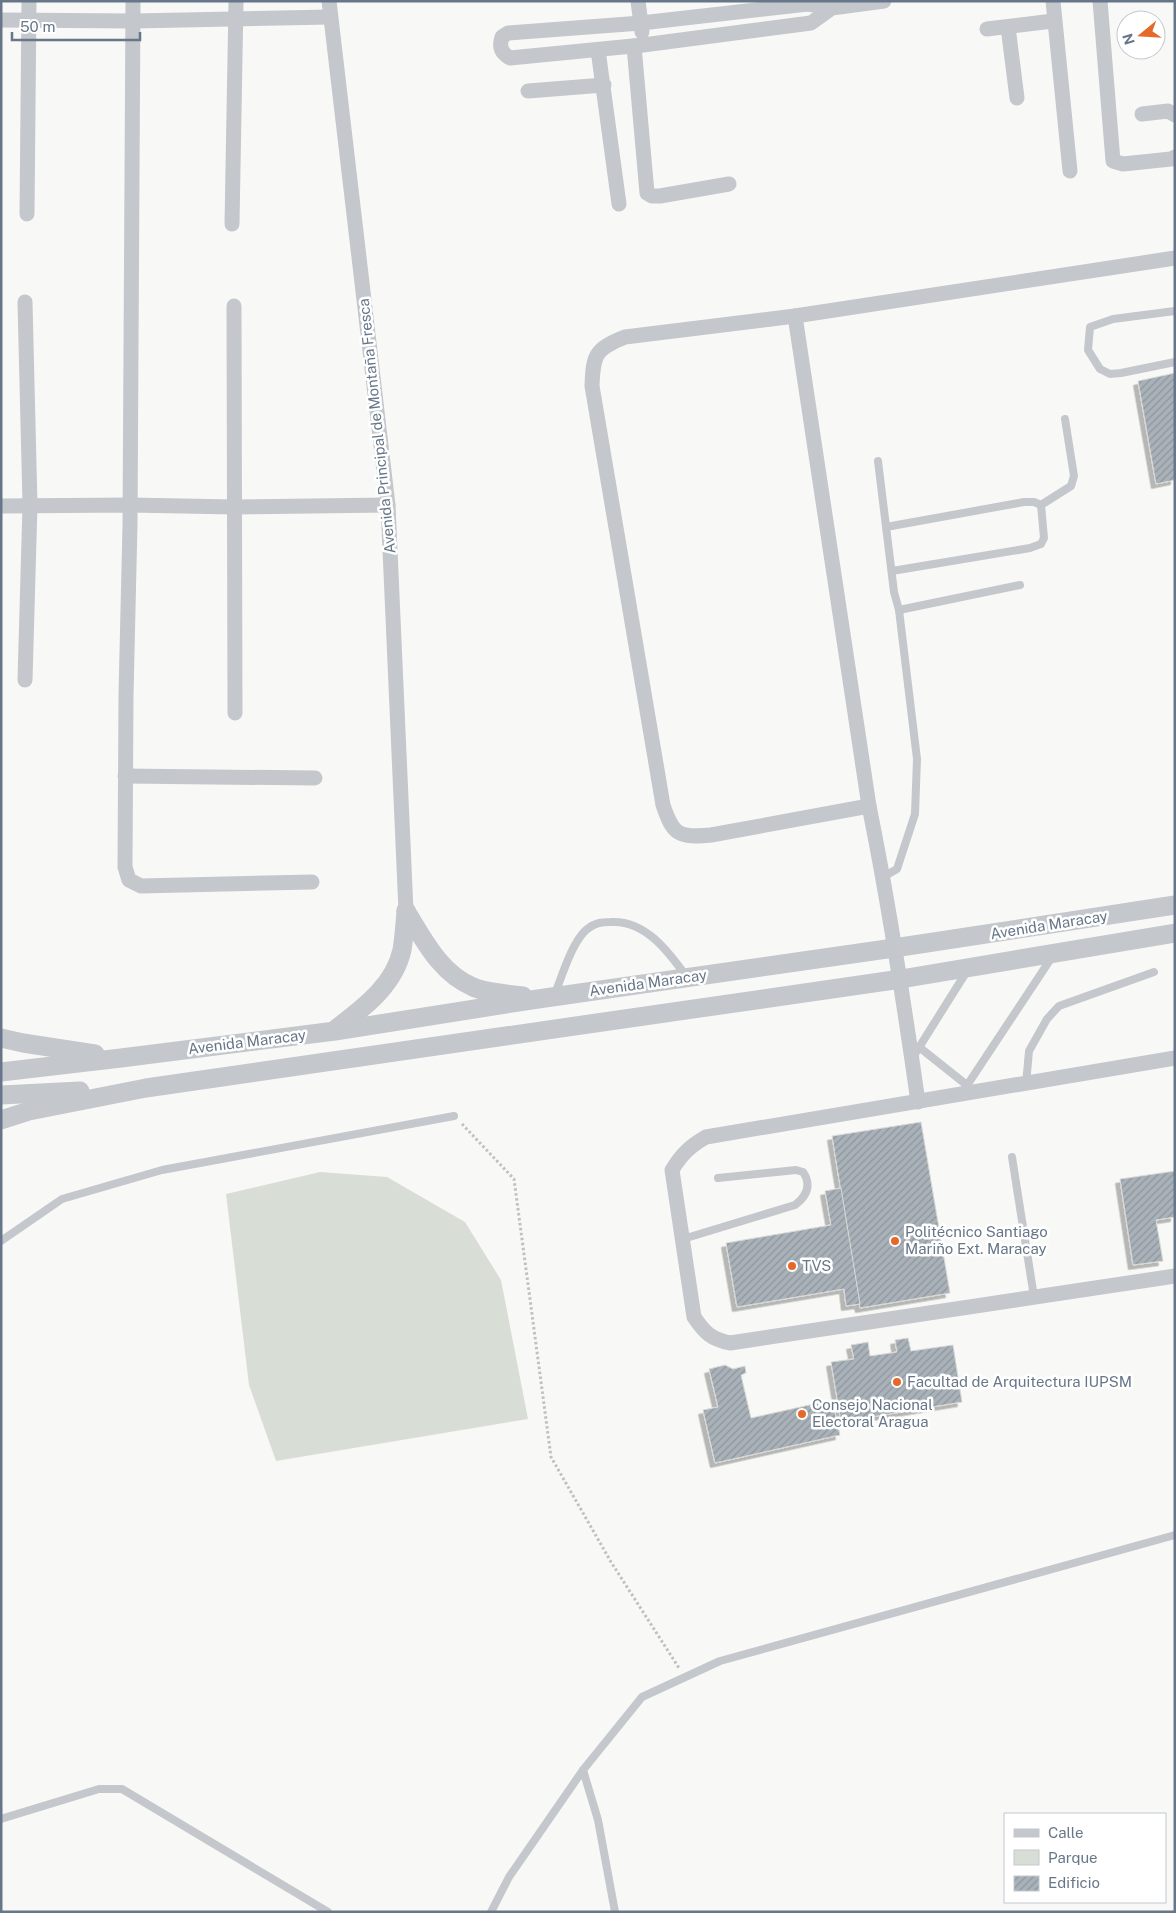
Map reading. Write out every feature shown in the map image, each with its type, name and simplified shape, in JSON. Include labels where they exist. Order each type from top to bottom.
[{"type":"street","points":[[27,214],[29,1]]},
{"type":"street","points":[[133,1],[130,524],[124,776],[125,867],[129,880],[141,886],[312,882]]},
{"type":"street","points":[[232,224],[236,1]]},
{"type":"street","name":"Avenida Principal de Montaña Fresca","points":[[329,1],[388,505],[406,912]]},
{"type":"street","points":[[638,1],[641,23],[639,46],[648,193],[652,196],[660,196],[728,184]]},
{"type":"street","points":[[831,5],[811,23],[639,46],[510,58],[504,55],[500,48],[502,37],[508,33],[641,23],[808,4],[831,5],[884,1]]},
{"type":"street","points":[[1052,1],[1070,171]]},
{"type":"street","points":[[1100,1],[1113,161],[1123,164],[1172,159],[1175,157]]},
{"type":"street","points":[[1,20],[134,21],[330,17]]},
{"type":"street","points":[[987,30],[1053,21]]},
{"type":"street","points":[[1008,27],[1017,98]]},
{"type":"street","points":[[598,50],[619,204]]},
{"type":"street","points":[[528,91],[604,85]]},
{"type":"street","points":[[1142,114],[1168,111],[1175,115]]},
{"type":"street","points":[[869,806],[711,835],[691,837],[675,832],[662,805],[592,386],[593,366],[597,353],[609,343],[625,337],[795,316],[1175,258]]},
{"type":"street","points":[[25,302],[30,506],[26,680]]},
{"type":"street","points":[[234,306],[235,713]]},
{"type":"street","points":[[795,316],[869,806],[884,877],[894,948],[915,1053],[918,1102]]},
{"type":"street","points":[[1,506],[129,505],[235,507],[388,505]]},
{"type":"street","points":[[124,776],[315,778]]},
{"type":"street","name":"Avenida Maracay","points":[[1,1072],[335,1030],[1175,905]]},
{"type":"street","points":[[406,912],[435,958],[452,975],[474,988],[546,998]]},
{"type":"street","points":[[335,1030],[370,1002],[389,979],[402,952],[406,912]]},
{"type":"street","name":"Avenida Maracay","points":[[146,1088],[900,979],[1175,933]]},
{"type":"street","points":[[1,1038],[121,1058]]},
{"type":"street","points":[[1175,1058],[1026,1084],[965,1090],[918,1102],[706,1137],[693,1144],[681,1155],[672,1170],[694,1317],[702,1329],[715,1340],[730,1343],[1175,1276]]},
{"type":"street","points":[[1,1095],[146,1088]]},
{"type":"street","points":[[1,1120],[29,1111],[146,1088]]},
{"type":"lane","points":[[1175,312],[1113,319],[1090,327],[1088,350],[1100,369],[1110,374],[1175,362]]},
{"type":"lane","points":[[1041,505],[1071,486],[1074,476],[1065,419]]},
{"type":"lane","points":[[878,461],[917,759],[915,814],[897,869],[884,877]]},
{"type":"lane","points":[[886,527],[1024,502],[1034,502],[1041,505]]},
{"type":"lane","points":[[892,571],[1030,548],[1041,544],[1044,538],[1041,505]]},
{"type":"lane","points":[[899,610],[1020,585]]},
{"type":"lane","points":[[546,998],[585,930],[596,923],[617,922],[632,924],[666,948],[687,978]]},
{"type":"lane","points":[[969,967],[915,1053],[965,1090],[1054,953]]},
{"type":"lane","points":[[1026,1084],[1029,1051],[1047,1019],[1059,1006],[1154,972]]},
{"type":"lane","points":[[1,1240],[62,1199],[162,1170],[454,1116]]},
{"type":"lane","points":[[1012,1157],[1034,1297]]},
{"type":"lane","points":[[683,1239],[795,1205],[804,1199],[808,1185],[803,1172],[796,1170],[718,1178]]},
{"type":"lane","points":[[492,1912],[509,1877],[583,1770],[642,1696],[720,1661],[1175,1535]]},
{"type":"lane","points":[[583,1770],[598,1820],[615,1912]]},
{"type":"lane","points":[[1,1819],[99,1790],[122,1788],[328,1912]]},
{"type":"path","points":[[454,1116],[514,1179],[551,1457],[611,1562],[685,1677]]},
{"type":"green space","points":[[320,1172],[387,1177],[465,1222],[501,1280],[528,1419],[276,1461],[249,1385],[226,1194]]},
{"type":"building","points":[[1175,373],[1175,480],[1156,484],[1138,381]]},
{"type":"building","name":"Politécnico Santiago Mariño Ext. Maracay","points":[[921,1122],[950,1293],[860,1308],[832,1136]]},
{"type":"building","points":[[1175,1171],[1175,1217],[1156,1220],[1163,1261],[1133,1265],[1120,1179]]},
{"type":"building","name":"TVS","points":[[841,1188],[860,1304],[846,1306],[844,1289],[737,1307],[726,1243],[831,1225],[825,1191]]},
{"type":"building","name":"Facultad de Arquitectura IUPSM","points":[[908,1338],[911,1351],[953,1345],[962,1402],[841,1422],[831,1362],[854,1359],[851,1345],[868,1342],[870,1356],[897,1352],[895,1340]]},
{"type":"building","name":"Consejo Nacional Electoral Aragua","points":[[725,1365],[733,1369],[745,1366],[746,1373],[741,1375],[751,1418],[832,1400],[840,1435],[715,1463],[703,1410],[718,1407],[709,1369]]},
{"type":"place","name":"Politécnico Santiago Mariño Ext. Maracay","points":[[895,1241]]},
{"type":"place","name":"TVS","points":[[792,1266]]},
{"type":"place","name":"Facultad de Arquitectura IUPSM","points":[[897,1382]]},
{"type":"place","name":"Consejo Nacional Electoral Aragua","points":[[802,1414]]}]
